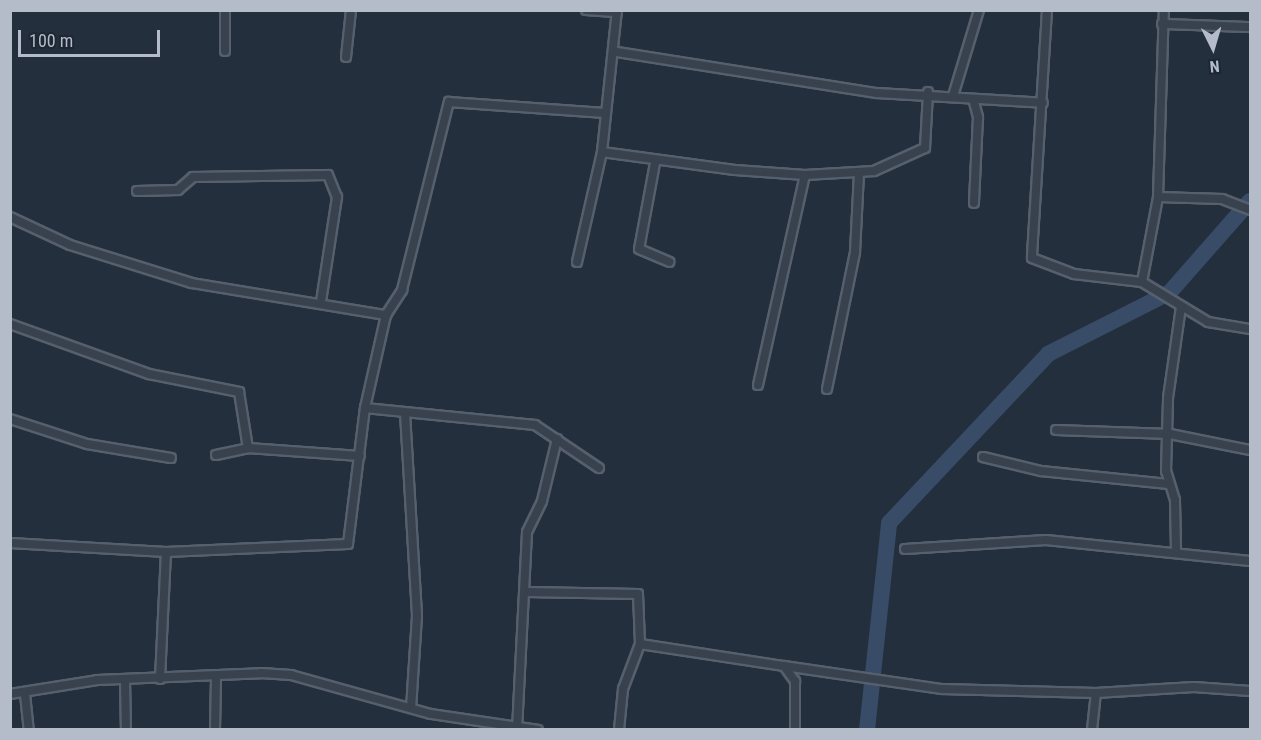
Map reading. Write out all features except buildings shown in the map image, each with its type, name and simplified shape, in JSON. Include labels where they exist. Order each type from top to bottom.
[{"type":"street","points":[[225,10],[225,51]]},
{"type":"street","points":[[346,57],[351,10]]},
{"type":"street","points":[[577,262],[602,152],[605,113],[617,52],[617,11],[586,10]]},
{"type":"street","points":[[953,96],[980,10]]},
{"type":"street","points":[[1047,10],[1032,258],[1074,274],[1142,282],[1181,308],[1208,322],[1251,329]]},
{"type":"street","points":[[1142,282],[1158,197],[1164,10]]},
{"type":"street","points":[[1162,24],[1251,27]]},
{"type":"street","points":[[617,52],[877,93],[928,92],[974,102],[1043,103]]},
{"type":"street","points":[[602,152],[655,162],[805,175],[859,172],[922,151],[928,92]]},
{"type":"street","points":[[10,543],[166,552],[348,544],[365,408],[386,315],[402,290],[449,102],[605,113]]},
{"type":"street","points":[[974,102],[978,117],[974,203]]},
{"type":"street","points":[[655,162],[639,249],[669,262]]},
{"type":"street","points":[[827,389],[855,252],[859,172]]},
{"type":"street","points":[[137,191],[178,190],[193,177],[328,175],[337,197],[321,301]]},
{"type":"street","points":[[758,385],[805,175]]},
{"type":"street","points":[[1158,197],[1236,203],[1251,210]]},
{"type":"street","points":[[10,217],[70,245],[192,283],[321,301],[386,315]]},
{"type":"street","points":[[1176,549],[1175,500],[1168,484],[1170,434],[1168,389],[1181,308]]},
{"type":"street","points":[[10,324],[149,374],[239,392],[248,448]]},
{"type":"street","points":[[365,408],[535,425],[599,468]]},
{"type":"street","points":[[405,413],[417,616],[411,708]]},
{"type":"street","points":[[10,419],[87,444],[171,458]]},
{"type":"street","points":[[1056,430],[1170,434],[1251,450]]},
{"type":"street","points":[[517,729],[526,592],[527,532],[542,501],[557,439]]},
{"type":"street","points":[[216,455],[248,448],[360,456]]},
{"type":"street","points":[[984,457],[1041,471],[1168,484]]},
{"type":"street","points":[[905,549],[1046,540],[1176,549],[1251,561]]},
{"type":"street","points":[[160,679],[166,552]]},
{"type":"street","points":[[526,592],[638,594],[640,644],[623,689],[619,729]]},
{"type":"street","points":[[640,644],[942,689],[1096,693],[1194,687],[1251,691]]},
{"type":"street","points":[[784,666],[795,681],[795,729]]},
{"type":"street","points":[[10,694],[25,694],[125,680],[291,675],[411,708],[517,729],[538,729]]},
{"type":"street","points":[[215,729],[216,677]]},
{"type":"street","points":[[125,680],[126,729]]},
{"type":"street","points":[[1092,729],[1096,693]]},
{"type":"street","points":[[25,694],[29,729]]},
{"type":"waterway","points":[[867,730],[889,523],[1048,354],[1170,292],[1250,201]]}]
